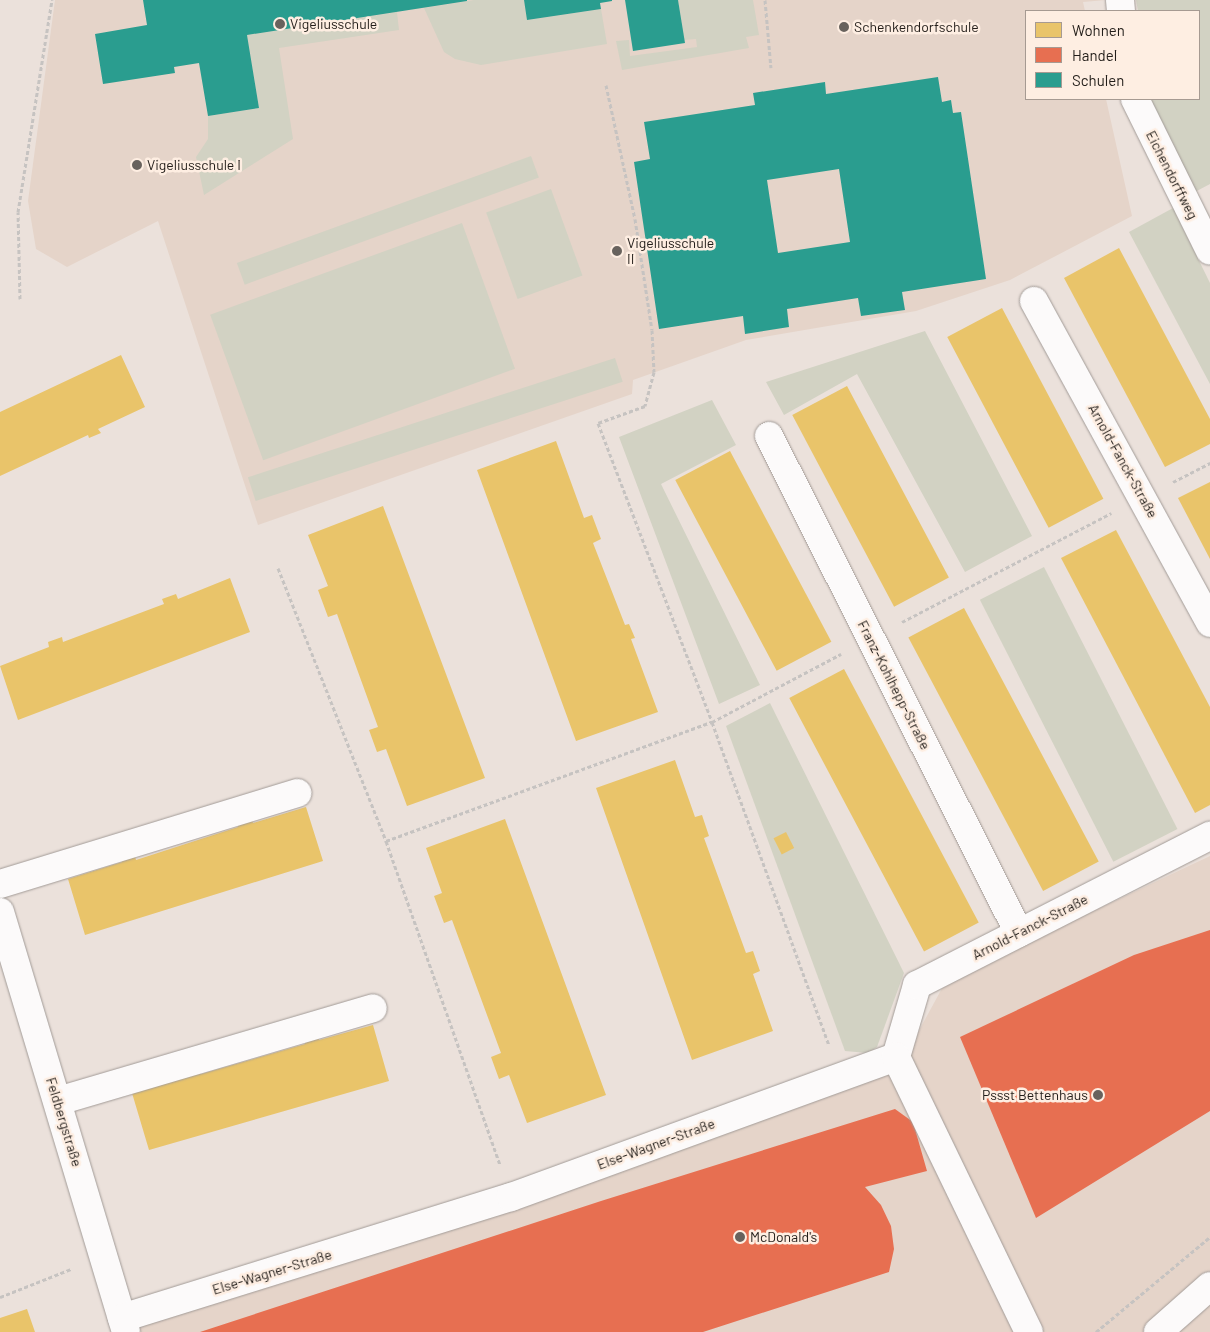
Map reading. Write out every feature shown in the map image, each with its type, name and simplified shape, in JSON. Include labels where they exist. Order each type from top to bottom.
[{"type":"street","name":"Eichendorffweg","points":[[1135,100],[1210,250]]},
{"type":"street","name":"Arnold-Fanck-Straße","points":[[1034,301],[1143,497],[1210,623]]},
{"type":"street","name":"Franz-Kohlhepp-Straße","points":[[769,436],[1019,933]]},
{"type":"street","points":[[0,884],[297,793]]},
{"type":"street","name":"Arnold-Fanck-Straße","points":[[896,1057],[916,985],[1210,836]]},
{"type":"street","name":"Feldbergstraße","points":[[0,914],[105,1255],[124,1325]]},
{"type":"street","points":[[58,1101],[373,1008]]},
{"type":"street","name":"Else-Wagner-Straße","points":[[124,1325],[511,1197],[896,1057]]},
{"type":"street","points":[[896,1057],[1029,1332]]},
{"type":"street","points":[[1158,1332],[1210,1286]]},
{"type":"path","points":[[20,299],[18,212],[52,0]]},
{"type":"path","points":[[765,0],[771,68]]},
{"type":"path","points":[[606,85],[635,219],[652,330],[654,372],[645,406],[598,423],[712,722],[840,1077]]},
{"type":"path","points":[[386,841],[712,722],[870,638],[1210,463]]},
{"type":"path","points":[[278,568],[386,841],[511,1197]]},
{"type":"path","points":[[1096,1332],[1210,1237]]},
{"type":"path","points":[[0,1297],[105,1255]]},
{"type":"shaded area","name":"Vigeliusschule II","points":[[55,0],[1106,0],[1083,2],[1085,10],[1025,10],[1025,100],[1106,100],[1132,216],[1010,280],[916,311],[746,340],[633,380],[632,394],[258,525],[158,221],[67,267],[36,249],[28,201]]},
{"type":"shaded area","points":[[474,0],[524,0],[528,20],[601,9],[607,44],[481,65],[455,59],[444,52],[424,8]]},
{"type":"shaded area","points":[[678,0],[753,0],[759,35],[746,37],[749,48],[622,70],[616,41],[629,40],[630,56],[697,47],[696,39],[684,40]]},
{"type":"shaded area","points":[[1136,0],[1210,0],[1210,184],[1191,194],[1150,100],[1200,100],[1200,10],[1138,10]]},
{"type":"shaded area","points":[[397,12],[399,30],[279,48],[293,139],[204,195],[196,157],[208,139],[208,116],[259,108],[247,35]]},
{"type":"shaded area","points":[[531,156],[539,178],[245,285],[237,263]]},
{"type":"shaded area","points":[[551,189],[582,275],[518,299],[486,213]]},
{"type":"shaded area","points":[[1173,208],[1210,283],[1210,384],[1129,232]]},
{"type":"shaded area","points":[[462,223],[515,369],[263,460],[210,315]]},
{"type":"shaded area","points":[[925,331],[1032,536],[965,572],[857,374],[784,415],[766,382]]},
{"type":"shaded area","points":[[615,358],[623,382],[256,501],[248,477]]},
{"type":"shaded area","points":[[712,400],[736,445],[661,484],[760,685],[719,704],[619,437]]},
{"type":"shaded area","points":[[1044,567],[1177,829],[1113,862],[980,600]]},
{"type":"shaded area","points":[[770,703],[904,973],[877,1047],[868,1053],[845,1051],[726,726]]},
{"type":"shaded area","points":[[1210,856],[1210,1332],[131,1332],[128,1323],[904,1058],[946,981]]},
{"type":"building: Wohnen","points":[[1119,248],[1210,419],[1210,444],[1165,467],[1064,278]]},
{"type":"building: Wohnen","points":[[1002,308],[1103,499],[1049,528],[947,337]]},
{"type":"building: Wohnen","points":[[121,355],[145,407],[98,429],[101,433],[89,438],[88,435],[0,476],[0,412]]},
{"type":"building: Wohnen","points":[[847,386],[949,578],[894,607],[792,415]]},
{"type":"building: Wohnen","points":[[556,441],[584,518],[592,515],[601,539],[593,543],[625,625],[629,624],[635,638],[631,639],[658,712],[576,741],[477,470]]},
{"type":"building: Wohnen","points":[[730,451],[831,642],[777,671],[675,480]]},
{"type":"building: Wohnen","points":[[1210,482],[1210,559],[1178,498]]},
{"type":"building: Wohnen","points":[[383,506],[485,778],[407,806],[386,749],[377,752],[369,730],[378,727],[337,614],[328,617],[318,590],[328,586],[308,535]]},
{"type":"building: Wohnen","points":[[1116,530],[1210,707],[1210,805],[1195,813],[1061,558]]},
{"type":"building: Wohnen","points":[[230,578],[250,632],[18,720],[0,666],[49,647],[48,642],[62,637],[63,642],[164,604],[162,599],[176,594],[178,599]]},
{"type":"building: Wohnen","points":[[964,608],[1099,861],[1043,891],[908,638]]},
{"type":"building: Wohnen","points":[[844,669],[979,922],[924,952],[789,698]]},
{"type":"building: Wohnen","points":[[675,760],[695,817],[702,815],[709,836],[704,838],[746,953],[753,951],[760,971],[753,974],[773,1031],[692,1060],[596,788]]},
{"type":"building: Wohnen","points":[[306,807],[323,861],[85,935],[68,879],[122,862],[120,857],[134,853],[136,860],[238,827],[237,821],[251,817],[253,823]]},
{"type":"building: Wohnen","points":[[505,819],[606,1095],[527,1123],[509,1075],[499,1079],[491,1057],[501,1053],[452,920],[444,923],[434,896],[442,893],[426,848]]},
{"type":"building: Wohnen","points":[[786,832],[794,848],[782,854],[774,838]]},
{"type":"building: Wohnen","points":[[373,1025],[389,1081],[149,1150],[132,1093],[200,1069],[201,1074],[305,1044],[304,1039],[318,1035],[319,1040]]},
{"type":"building: Wohnen","points":[[27,1309],[35,1332],[0,1332],[0,1318]]},
{"type":"building: Handel","points":[[1210,930],[1210,1111],[1036,1218],[960,1037],[1134,955]]},
{"type":"building: Handel","points":[[895,1109],[913,1122],[927,1171],[865,1187],[881,1205],[891,1226],[894,1249],[889,1272],[703,1332],[200,1332],[601,1201]]},
{"type":"building: Schulen","points":[[143,0],[467,1],[247,35],[259,108],[208,116],[199,63],[174,67],[175,73],[103,84],[95,34],[147,25]]},
{"type":"building: Schulen","points":[[524,0],[612,1],[600,3],[601,9],[527,20]]},
{"type":"building: Schulen","points":[[625,0],[678,0],[685,43],[633,51]]},
{"type":"building: Schulen","points":[[938,77],[942,102],[951,100],[953,113],[961,112],[986,279],[902,292],[905,310],[861,316],[858,298],[787,309],[789,327],[745,334],[743,316],[659,329],[634,162],[650,159],[644,122],[755,105],[753,93],[825,82],[826,94]],"holes":[[[839,169],[850,242],[778,253],[767,180]]]},
{"type":"place","name":"Vigeliusschule","points":[[280,24]]},
{"type":"place","name":"Schenkendorfschule","points":[[844,27]]},
{"type":"place","name":"Vigeliusschule I","points":[[137,165]]},
{"type":"place","name":"Vigeliusschule II","points":[[617,251]]},
{"type":"place","name":"Pssst Bettenhaus","points":[[1098,1095]]},
{"type":"place","name":"McDonald's","points":[[740,1237]]}]
